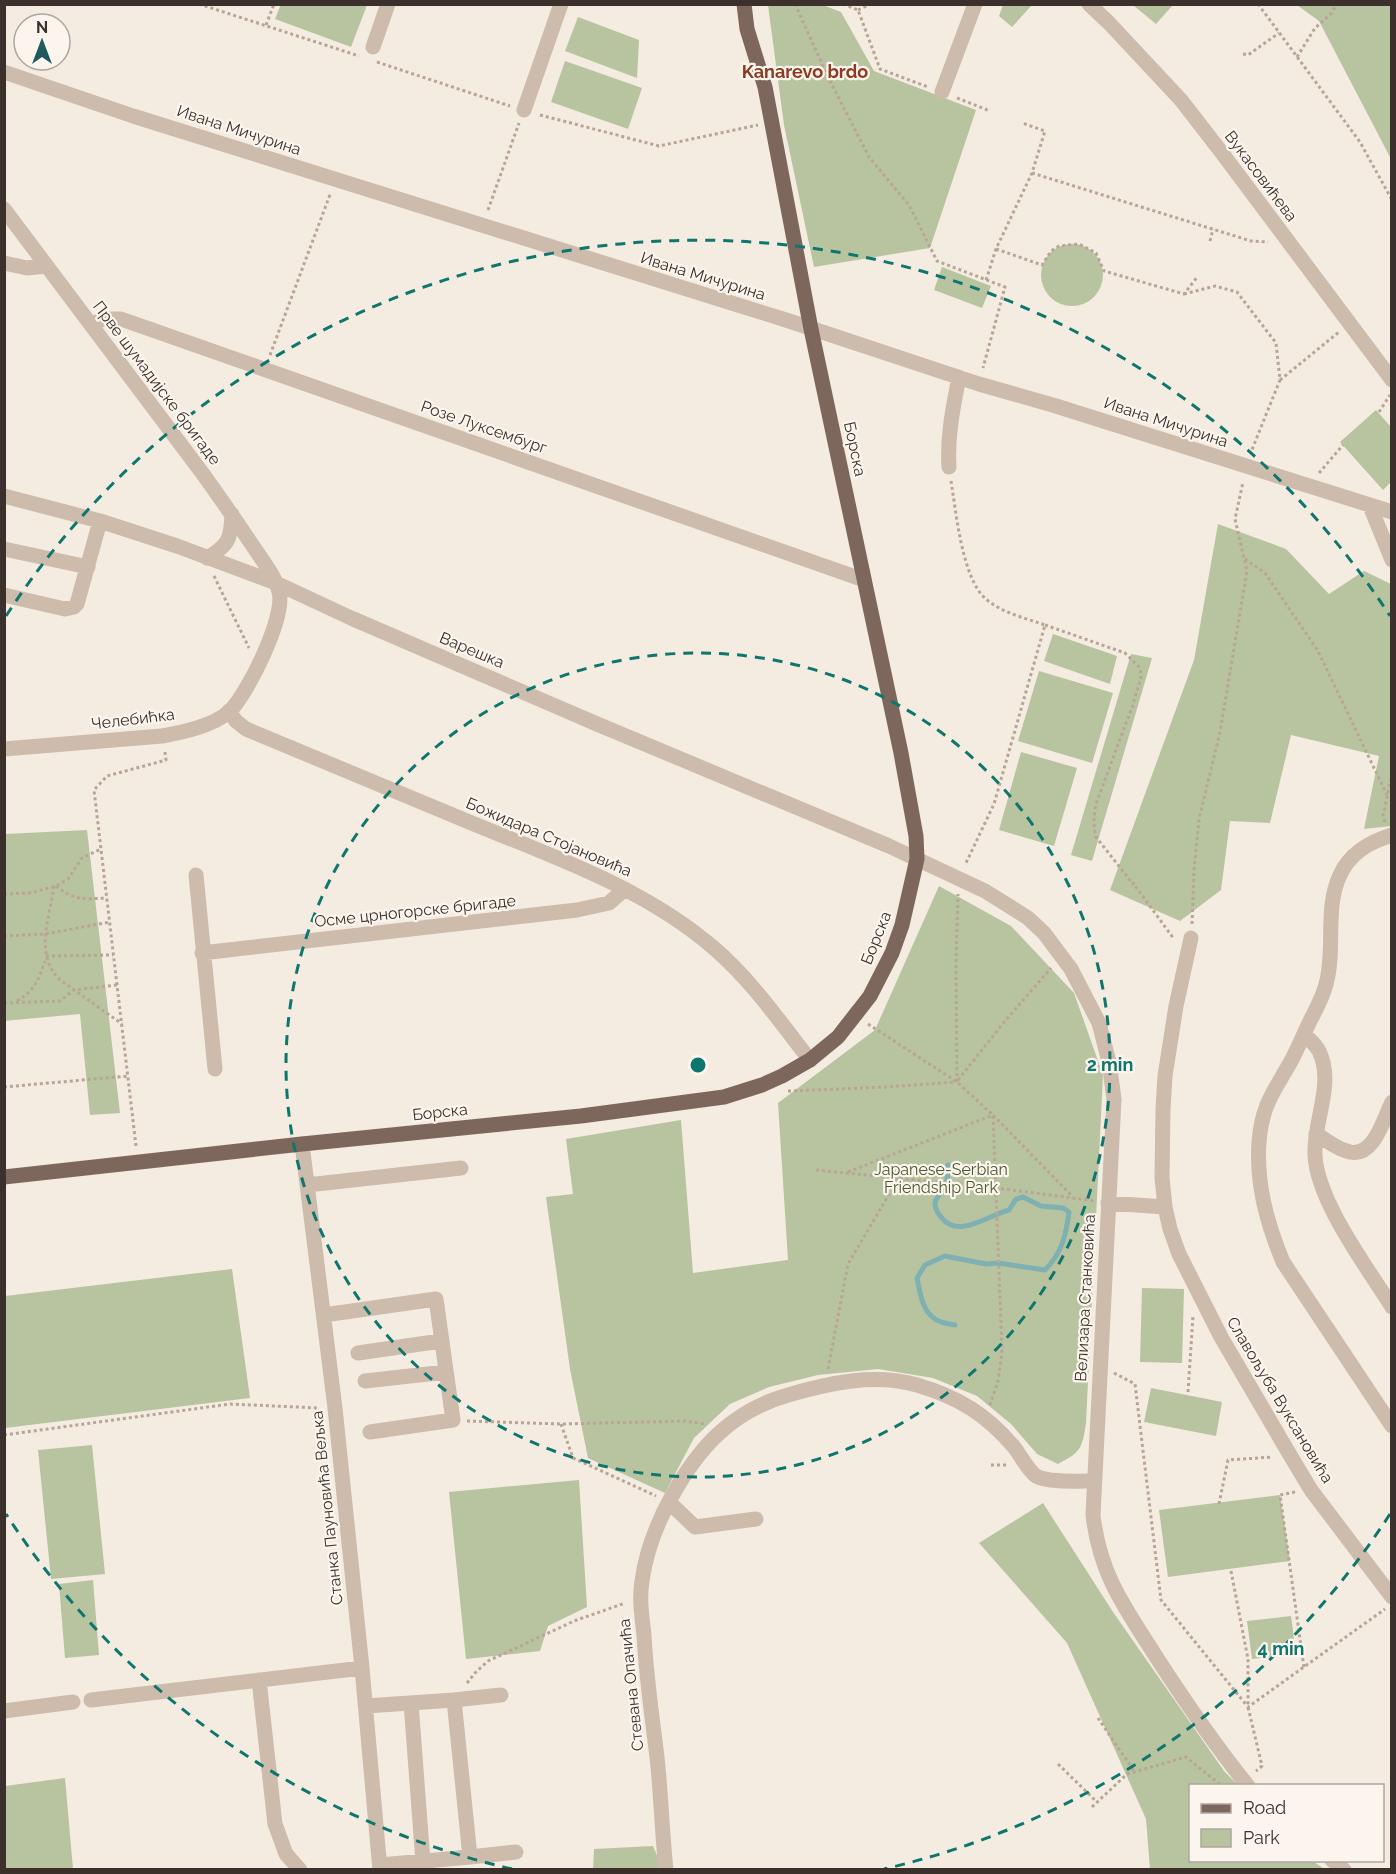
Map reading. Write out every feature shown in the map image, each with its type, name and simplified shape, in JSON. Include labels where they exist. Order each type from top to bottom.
[{"type":"main road","name":"Борска","points":[[4,1178],[302,1144],[593,1115],[724,1097],[772,1080],[810,1060],[838,1037],[870,996],[892,953],[905,915],[917,858],[916,836],[902,753],[811,329],[765,87],[747,29],[744,4]]},
{"type":"street","points":[[374,47],[388,4]]},
{"type":"street","points":[[524,111],[561,4]]},
{"type":"street","points":[[942,92],[975,4]]},
{"type":"street","name":"Вукасовићева","points":[[1089,4],[1181,100],[1392,380]]},
{"type":"street","name":"Ивана Мичурина","points":[[4,72],[133,116],[979,384],[1392,512]]},
{"type":"street","name":"Прве шумадијске бригаде","points":[[4,209],[232,514],[276,584]]},
{"type":"street","points":[[4,263],[27,268],[47,266]]},
{"type":"street","name":"Розе Луксембург","points":[[91,325],[103,319],[121,319],[864,580]]},
{"type":"street","points":[[949,467],[949,429],[959,377]]},
{"type":"street","name":"Варешка","points":[[4,496],[100,521],[206,557],[276,584],[597,724],[917,858]]},
{"type":"street","points":[[1370,506],[1392,560]]},
{"type":"street","points":[[206,557],[226,544],[232,514]]},
{"type":"street","points":[[4,595],[65,609],[74,607],[77,604],[100,521]]},
{"type":"street","points":[[4,549],[88,567]]},
{"type":"street","name":"Челебићка","points":[[4,749],[162,736],[188,730],[212,721],[229,711],[246,691],[276,620],[280,594],[276,584]]},
{"type":"street","name":"Божидара Стојановића","points":[[229,711],[246,729],[563,860],[625,889],[692,931],[728,961],[757,992],[810,1060]]},
{"type":"street","points":[[1391,835],[1369,842],[1350,859],[1339,876],[1334,893],[1330,968],[1326,986],[1291,1061],[1269,1099],[1262,1118],[1258,1168],[1260,1189],[1273,1239],[1283,1262],[1392,1426]]},
{"type":"street","name":"Велизара Станковића","points":[[917,858],[985,891],[1028,918],[1044,933],[1071,969],[1102,1032],[1114,1099],[1093,1515],[1095,1537],[1103,1564],[1120,1601],[1190,1709],[1246,1783]]},
{"type":"street","points":[[196,875],[215,1069]]},
{"type":"street","name":"Осме црногорске бригаде","points":[[202,953],[577,910],[609,903],[625,889]]},
{"type":"street","name":"Славољуба Вуксановића","points":[[1191,938],[1176,1006],[1165,1076],[1161,1146],[1165,1207],[1179,1254],[1221,1337],[1311,1490],[1392,1597]]},
{"type":"street","points":[[1304,1034],[1318,1049],[1325,1069],[1315,1155],[1321,1186],[1342,1226],[1392,1306]]},
{"type":"street","points":[[1316,1134],[1348,1152],[1361,1152],[1371,1147],[1392,1102]]},
{"type":"street","name":"Станка Пауновића Вељка","points":[[302,1144],[335,1408],[380,1867]]},
{"type":"street","points":[[307,1185],[461,1168]]},
{"type":"street","points":[[1108,1203],[1165,1207]]},
{"type":"street","points":[[324,1315],[436,1299],[453,1420],[370,1432]]},
{"type":"street","points":[[358,1353],[441,1341]]},
{"type":"street","points":[[365,1381],[446,1372]]},
{"type":"street","name":"Стевана Опачића","points":[[666,1869],[641,1597],[645,1566],[653,1535],[669,1502],[692,1464],[710,1441],[732,1422],[756,1407],[776,1399],[825,1385],[868,1380],[910,1383],[946,1395],[985,1417],[1015,1448],[1035,1475],[1043,1479],[1095,1481]]},
{"type":"street","points":[[669,1502],[695,1527],[756,1519]]},
{"type":"street","points":[[91,1700],[362,1668]]},
{"type":"street","points":[[259,1680],[275,1824],[286,1854],[300,1869]]},
{"type":"street","points":[[366,1706],[501,1695]]},
{"type":"street","points":[[454,1700],[470,1857]]},
{"type":"street","points":[[4,1711],[73,1702]]},
{"type":"street","points":[[411,1703],[421,1865]]},
{"type":"street","points":[[380,1867],[421,1865],[516,1852]]},
{"type":"path","points":[[200,4],[524,111],[659,146],[748,128]]},
{"type":"path","points":[[266,25],[273,4]]},
{"type":"path","points":[[795,4],[828,77],[869,157],[909,205],[937,261],[1005,287],[979,384]]},
{"type":"path","points":[[843,4],[858,10],[871,4]]},
{"type":"path","points":[[1258,4],[1360,142],[1392,200]]},
{"type":"path","points":[[1297,57],[1315,28],[1332,13],[1336,4]]},
{"type":"path","points":[[858,10],[880,69],[990,111]]},
{"type":"path","points":[[1243,54],[1248,55],[1279,33]]},
{"type":"path","points":[[482,225],[524,111]]},
{"type":"path","points":[[986,280],[996,249],[1032,173],[1045,131],[1022,123]]},
{"type":"path","points":[[1032,173],[1251,241]]},
{"type":"path","points":[[265,369],[336,180]]},
{"type":"path","points":[[1210,241],[1213,229]]},
{"type":"path","points":[[996,249],[1042,265],[1051,251],[1059,246],[1079,244],[1096,254],[1104,271],[1184,294],[1215,285],[1237,292],[1276,343],[1280,380],[1246,466],[1235,519],[1247,572],[1220,732],[1200,819],[1194,871],[1191,938]]},
{"type":"path","points":[[1184,294],[1198,276]]},
{"type":"path","points":[[1280,380],[1350,324]]},
{"type":"path","points":[[1379,412],[1392,393]]},
{"type":"path","points":[[1308,486],[1343,445]]},
{"type":"path","points":[[949,467],[969,573],[974,584],[986,599],[999,609],[1125,653],[1140,668],[1141,678],[1132,707],[1096,804],[1093,818],[1094,828],[1096,837],[1133,883],[1187,958]]},
{"type":"path","points":[[206,557],[258,666]]},
{"type":"path","points":[[1244,558],[1265,573],[1317,651],[1387,795]]},
{"type":"path","points":[[957,1082],[958,878],[994,804],[1045,625]]},
{"type":"path","points":[[135,1137],[94,790],[107,776],[166,760],[162,736]]},
{"type":"path","points":[[1391,835],[1383,816],[1392,774]]},
{"type":"path","points":[[4,894],[30,893],[55,886],[68,879],[82,858],[101,849]]},
{"type":"path","points":[[55,886],[69,896],[82,900],[107,898]]},
{"type":"path","points":[[55,886],[45,934],[46,958],[50,970],[122,1024]]},
{"type":"path","points":[[4,936],[45,934],[110,922]]},
{"type":"path","points":[[46,958],[113,955]]},
{"type":"path","points":[[957,1082],[998,1029],[1062,956]]},
{"type":"path","points":[[16,1002],[29,993],[38,979],[46,958]]},
{"type":"path","points":[[4,1003],[60,1001],[74,990],[117,985]]},
{"type":"path","points":[[854,1016],[957,1082],[993,1115],[1072,1197]]},
{"type":"path","points":[[4,1087],[128,1076]]},
{"type":"path","points":[[782,1092],[957,1082]]},
{"type":"path","points":[[846,1173],[993,1115]]},
{"type":"path","points":[[985,1417],[998,1381],[1002,1350],[993,1115]]},
{"type":"path","points":[[816,1170],[997,1188],[1108,1203]]},
{"type":"path","points":[[825,1385],[848,1264],[898,1179]]},
{"type":"path","points":[[1188,1392],[1195,1284]]},
{"type":"path","points":[[1101,1365],[1135,1384],[1161,1600],[1248,1707]]},
{"type":"path","points":[[4,1434],[230,1404],[335,1408]]},
{"type":"path","points":[[453,1420],[561,1424],[685,1421]]},
{"type":"path","points":[[561,1424],[573,1458],[669,1502]]},
{"type":"path","points":[[1219,1504],[1228,1460],[1290,1455]]},
{"type":"path","points":[[1304,1668],[1280,1494],[1311,1490]]},
{"type":"path","points":[[1231,1571],[1248,1659],[1248,1707],[1262,1766],[1246,1783]]},
{"type":"path","points":[[454,1700],[475,1673],[488,1661],[574,1622],[641,1597]]},
{"type":"path","points":[[1248,1707],[1392,1604]]},
{"type":"path","points":[[1098,1718],[1134,1771]]},
{"type":"path","points":[[1092,1807],[1127,1774],[1186,1757],[1221,1784]]},
{"type":"path","points":[[1058,1764],[1097,1802]]},
{"type":"green space","points":[[281,4],[367,5],[351,47],[275,19]]},
{"type":"green space","points":[[1003,4],[1032,5],[1012,27],[999,16]]},
{"type":"green space","points":[[768,5],[823,5],[841,12],[874,71],[976,110],[930,248],[814,267],[784,125]]},
{"type":"green space","points":[[1133,5],[1173,5],[1156,24]]},
{"type":"green space","points":[[1297,5],[1391,5],[1391,159],[1319,21]]},
{"type":"green space","points":[[578,17],[639,40],[637,78],[565,51]]},
{"type":"green space","points":[[565,61],[642,88],[628,129],[551,102]]},
{"type":"green space","points":[[1066,244],[1078,244],[1094,253],[1101,263],[1103,275],[1101,287],[1094,297],[1078,306],[1066,306],[1055,301],[1046,292],[1041,281],[1041,269],[1046,258],[1055,249]]},
{"type":"green space","points":[[942,267],[991,286],[982,308],[934,290]]},
{"type":"green space","points":[[1376,410],[1391,427],[1391,482],[1383,490],[1340,442]]},
{"type":"green space","points":[[1218,524],[1286,549],[1329,594],[1364,571],[1391,584],[1391,826],[1364,829],[1379,756],[1291,735],[1270,823],[1230,821],[1221,890],[1180,921],[1110,890],[1194,660]]},
{"type":"green space","points":[[1053,634],[1117,656],[1110,684],[1044,661]]},
{"type":"green space","points":[[1131,654],[1152,658],[1092,861],[1071,855]]},
{"type":"green space","points":[[1039,671],[1113,693],[1092,763],[1018,741]]},
{"type":"green space","points":[[1021,752],[1077,768],[1054,846],[999,830]]},
{"type":"green space","points":[[87,830],[120,1113],[90,1115],[80,1014],[4,1021],[5,834]]},
{"type":"green space","name":"Japanese-Serbian Friendship Park","points":[[939,886],[1011,926],[1074,993],[1103,1075],[1086,1423],[1079,1449],[1058,1464],[1037,1454],[1011,1424],[977,1396],[933,1378],[878,1369],[818,1375],[769,1387],[730,1404],[694,1438],[665,1493],[588,1458],[570,1369],[546,1197],[573,1194],[566,1139],[681,1120],[693,1273],[788,1260],[778,1103],[875,1030]]},
{"type":"green space","points":[[232,1269],[250,1398],[5,1428],[5,1296]]},
{"type":"green space","points":[[1142,1288],[1184,1289],[1182,1363],[1140,1362]]},
{"type":"green space","points":[[1151,1388],[1222,1402],[1216,1436],[1144,1422]]},
{"type":"green space","points":[[92,1445],[105,1574],[51,1579],[38,1450]]},
{"type":"green space","points":[[579,1480],[587,1607],[548,1626],[540,1651],[466,1659],[449,1492]]},
{"type":"green space","points":[[1280,1495],[1290,1561],[1168,1577],[1159,1510]]},
{"type":"green space","points":[[1043,1503],[1113,1612],[1224,1771],[1237,1784],[1189,1784],[1189,1862],[1314,1862],[1324,1869],[1150,1869],[1146,1819],[1067,1643],[979,1543]]},
{"type":"green space","points":[[93,1580],[99,1655],[65,1658],[59,1584]]},
{"type":"green space","points":[[1291,1616],[1296,1654],[1252,1659],[1247,1621]]},
{"type":"green space","points":[[65,1778],[73,1869],[5,1869],[5,1786]]},
{"type":"green space","points":[[653,1846],[658,1858],[658,1869],[593,1870],[594,1849]]},
{"type":"waterway","points":[[948,1165],[946,1184],[935,1204],[939,1214],[948,1224],[956,1226],[974,1224],[1009,1210],[1016,1199],[1023,1197],[1041,1206],[1063,1208],[1069,1212],[1062,1243],[1056,1257],[1045,1270],[998,1263],[986,1264],[945,1256],[925,1265],[917,1278],[924,1306],[937,1320],[955,1325]]},
{"type":"district","name":"Kanarevo brdo","points":[[805,71]]}]
